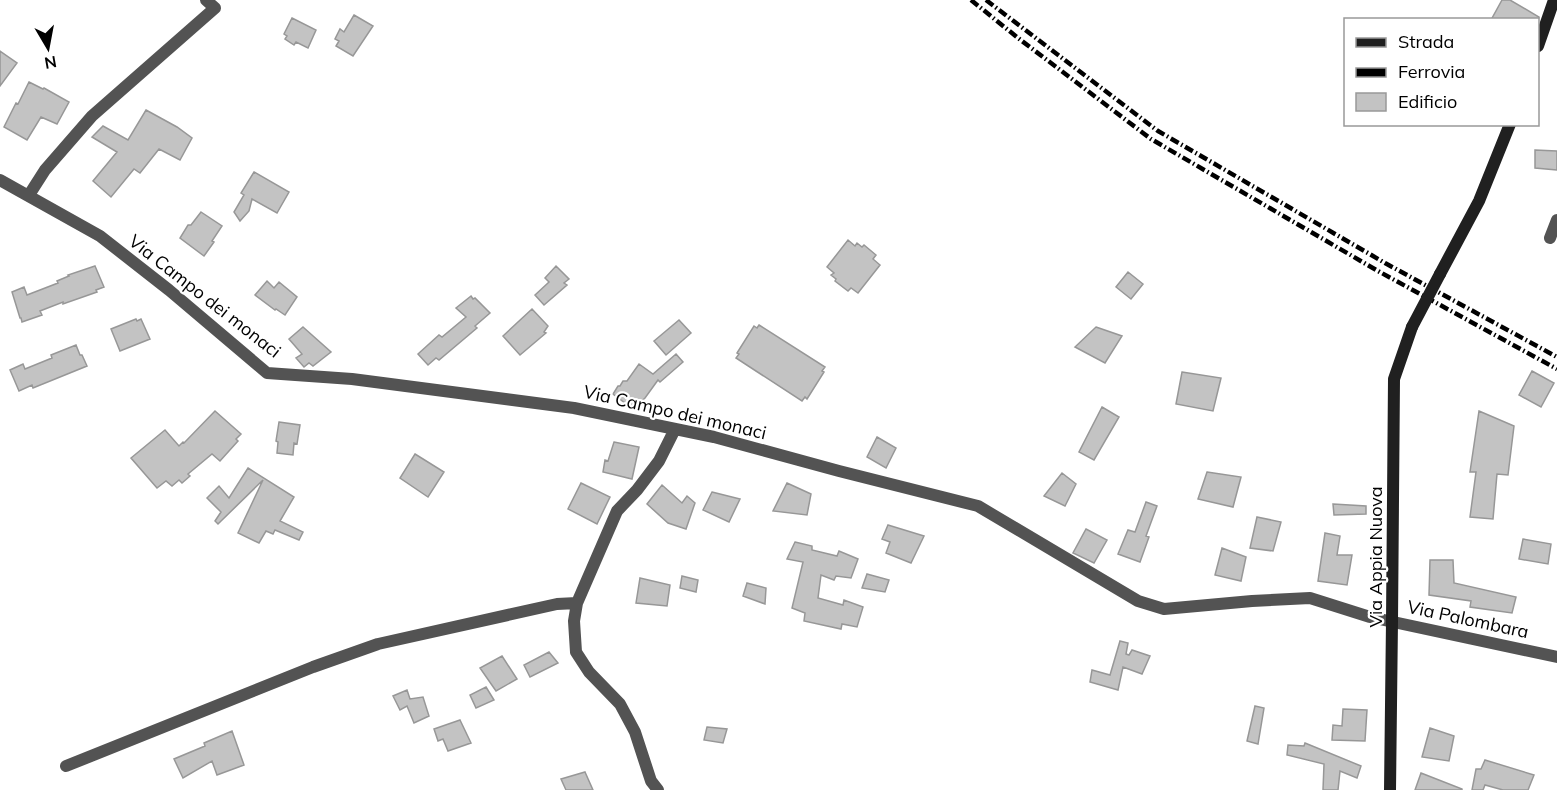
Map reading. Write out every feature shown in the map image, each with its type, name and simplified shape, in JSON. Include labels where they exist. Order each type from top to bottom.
[{"type":"street","points":[[29,195],[45,170],[92,116],[215,8],[206,0]]},
{"type":"street","points":[[1539,43],[1554,0]]},
{"type":"street","name":"Via Appia Nuova","points":[[1390,790],[1394,379],[1412,327],[1479,201],[1509,126]]},
{"type":"street","name":"Via Campo dei monaci","points":[[0,180],[100,236],[169,290],[267,373],[352,379],[573,408],[714,437],[978,506],[1138,600],[1164,609],[1310,598],[1370,617]]},
{"type":"street","points":[[1550,238],[1557,220]]},
{"type":"street","points":[[658,790],[651,781],[634,732],[620,704],[589,672],[576,652],[574,621],[577,603],[617,511],[637,490],[658,461],[675,429]]},
{"type":"street","points":[[66,766],[313,667],[378,644],[547,606],[577,603]]},
{"type":"street","name":"Via Palombara","points":[[1370,617],[1557,657]]},
{"type":"building","points":[[1502,0],[1510,0],[1539,17],[1539,18],[1492,18]]},
{"type":"building","points":[[354,15],[373,26],[353,56],[336,46],[339,41],[335,39],[340,29],[344,32]]},
{"type":"building","points":[[292,18],[316,30],[308,48],[296,42],[294,45],[285,39],[287,36],[284,34]]},
{"type":"building","points":[[0,51],[17,63],[0,86]]},
{"type":"building","points":[[29,82],[69,102],[57,124],[41,117],[27,140],[4,127]]},
{"type":"building","points":[[146,110],[192,138],[180,160],[159,149],[140,173],[134,169],[111,197],[93,181],[117,152],[92,137],[103,126],[128,140]]},
{"type":"building","points":[[1535,150],[1557,151],[1557,170],[1535,168]]},
{"type":"building","points":[[254,172],[289,192],[277,213],[252,199],[249,211],[240,221],[234,212],[244,195],[241,193]]},
{"type":"building","points":[[201,212],[222,226],[204,256],[180,238],[188,225],[191,225]]},
{"type":"building","points":[[848,240],[855,246],[857,243],[862,247],[864,245],[876,255],[873,259],[880,265],[858,293],[851,288],[848,291],[835,281],[836,279],[831,275],[834,273],[827,267]]},
{"type":"building","points":[[95,266],[104,287],[96,290],[97,292],[40,311],[42,315],[22,322],[12,292],[24,287],[27,295],[58,283],[57,281],[68,275]]},
{"type":"building","points":[[556,266],[569,279],[564,283],[567,285],[544,305],[535,295],[549,282],[545,278]]},
{"type":"building","points":[[1128,272],[1143,284],[1131,299],[1116,287]]},
{"type":"building","points":[[267,281],[274,288],[279,282],[297,297],[285,315],[255,295]]},
{"type":"building","points":[[471,296],[490,313],[475,326],[477,328],[439,360],[436,358],[428,365],[418,354],[439,335],[442,337],[466,317],[456,308]]},
{"type":"building","points":[[532,309],[548,326],[544,332],[546,333],[520,355],[503,336]]},
{"type":"building","points":[[136,319],[137,321],[141,319],[150,339],[120,351],[111,329]]},
{"type":"building","points":[[679,320],[691,333],[666,355],[654,341]]},
{"type":"building","points":[[759,325],[825,367],[807,399],[805,397],[802,401],[736,358],[754,326],[757,328]]},
{"type":"building","points":[[303,327],[331,352],[313,366],[309,363],[304,367],[296,358],[302,354],[289,339]]},
{"type":"building","points":[[1096,327],[1122,336],[1105,363],[1075,347]]},
{"type":"building","points":[[76,345],[87,366],[33,388],[32,385],[19,391],[10,370],[23,364],[25,369]]},
{"type":"building","points":[[676,354],[683,362],[660,382],[658,380],[645,398],[633,409],[613,394],[623,381],[627,381],[639,364],[653,374]]},
{"type":"building","points":[[1532,371],[1554,383],[1541,407],[1519,395]]},
{"type":"building","points":[[1182,372],[1221,378],[1213,411],[1176,404]]},
{"type":"building","points":[[1102,407],[1119,417],[1094,460],[1079,452]]},
{"type":"building","points":[[215,411],[241,434],[236,439],[238,441],[220,461],[212,454],[188,474],[190,476],[182,483],[179,480],[172,486],[166,481],[157,488],[131,458],[165,430],[179,446]]},
{"type":"building","points":[[1479,411],[1514,426],[1508,475],[1497,474],[1493,519],[1470,517],[1476,472],[1470,472]]},
{"type":"building","points":[[279,422],[300,425],[293,455],[277,453]]},
{"type":"building","points":[[877,437],[896,448],[886,468],[867,457]]},
{"type":"building","points":[[614,442],[639,447],[632,479],[603,472],[605,460],[608,461]]},
{"type":"building","points":[[415,454],[444,472],[428,497],[400,478]]},
{"type":"building","points":[[248,468],[294,497],[280,521],[303,532],[299,540],[275,530],[273,534],[266,531],[259,543],[238,533],[263,480],[218,524],[215,521],[221,512],[207,498],[219,486],[229,498]]},
{"type":"building","points":[[1207,472],[1241,477],[1233,507],[1198,499]]},
{"type":"building","points":[[1062,473],[1076,484],[1065,506],[1044,496]]},
{"type":"building","points":[[581,483],[610,497],[597,524],[568,509]]},
{"type":"building","points":[[787,483],[811,494],[807,515],[773,511]]},
{"type":"building","points":[[662,485],[682,503],[687,496],[695,503],[686,529],[668,523],[647,504]]},
{"type":"building","points":[[712,492],[740,499],[729,522],[703,510]]},
{"type":"building","points":[[1146,502],[1157,506],[1146,536],[1149,537],[1140,562],[1118,554],[1128,530],[1135,532]]},
{"type":"building","points":[[1333,504],[1366,506],[1366,514],[1334,515]]},
{"type":"building","points":[[1257,517],[1281,522],[1273,551],[1250,548]]},
{"type":"building","points":[[888,525],[924,536],[911,563],[886,553],[890,542],[882,539]]},
{"type":"building","points":[[1086,529],[1107,540],[1094,563],[1073,553]]},
{"type":"building","points":[[1325,533],[1340,536],[1337,555],[1352,555],[1347,585],[1318,581]]},
{"type":"building","points":[[1523,539],[1551,544],[1548,564],[1519,559]]},
{"type":"building","points":[[795,542],[812,546],[812,550],[837,556],[839,551],[858,559],[851,578],[836,576],[834,580],[821,575],[818,598],[843,605],[844,600],[863,607],[857,627],[842,624],[841,629],[804,621],[805,613],[792,608],[803,562],[787,559]]},
{"type":"building","points":[[1222,548],[1246,557],[1241,581],[1215,575]]},
{"type":"building","points":[[1430,560],[1453,560],[1454,583],[1516,597],[1512,613],[1470,607],[1471,601],[1429,595]]},
{"type":"building","points":[[867,574],[889,580],[885,592],[862,588]]},
{"type":"building","points":[[682,576],[698,580],[696,592],[680,588]]},
{"type":"building","points":[[640,578],[670,585],[667,606],[636,603]]},
{"type":"building","points":[[747,583],[766,588],[765,604],[743,596]]},
{"type":"building","points":[[1120,641],[1128,643],[1126,654],[1129,655],[1132,650],[1150,656],[1142,674],[1123,667],[1118,690],[1090,682],[1092,670],[1110,675]]},
{"type":"building","points":[[549,652],[558,663],[530,677],[524,665]]},
{"type":"building","points":[[502,656],[517,679],[496,691],[480,668]]},
{"type":"building","points":[[486,687],[494,700],[476,708],[470,695]]},
{"type":"building","points":[[407,690],[410,699],[423,697],[429,716],[414,723],[407,706],[400,710],[393,696]]},
{"type":"building","points":[[1255,706],[1264,708],[1258,744],[1247,741]]},
{"type":"building","points":[[1343,709],[1367,710],[1365,741],[1332,740],[1333,725],[1342,726]]},
{"type":"building","points":[[460,720],[471,743],[448,751],[443,739],[438,741],[434,729]]},
{"type":"building","points":[[707,727],[727,729],[723,743],[704,740]]},
{"type":"building","points":[[1430,728],[1454,736],[1449,761],[1422,757]]},
{"type":"building","points":[[232,731],[244,765],[217,775],[212,761],[183,778],[174,759]]},
{"type":"building","points":[[1305,743],[1361,766],[1357,778],[1340,771],[1338,790],[1323,790],[1324,764],[1287,755],[1288,745],[1304,746]]},
{"type":"building","points":[[1485,760],[1534,775],[1528,790],[1503,790],[1485,785],[1483,790],[1472,790],[1476,769],[1481,769]]},
{"type":"building","points":[[585,772],[593,790],[566,790],[561,779]]},
{"type":"building","points":[[1421,773],[1462,789],[1462,790],[1415,790]]},
{"type":"railway","points":[[971,0],[1151,139],[1378,271],[1557,369]]},
{"type":"railway","points":[[986,0],[1158,131],[1385,263],[1557,357]]}]
